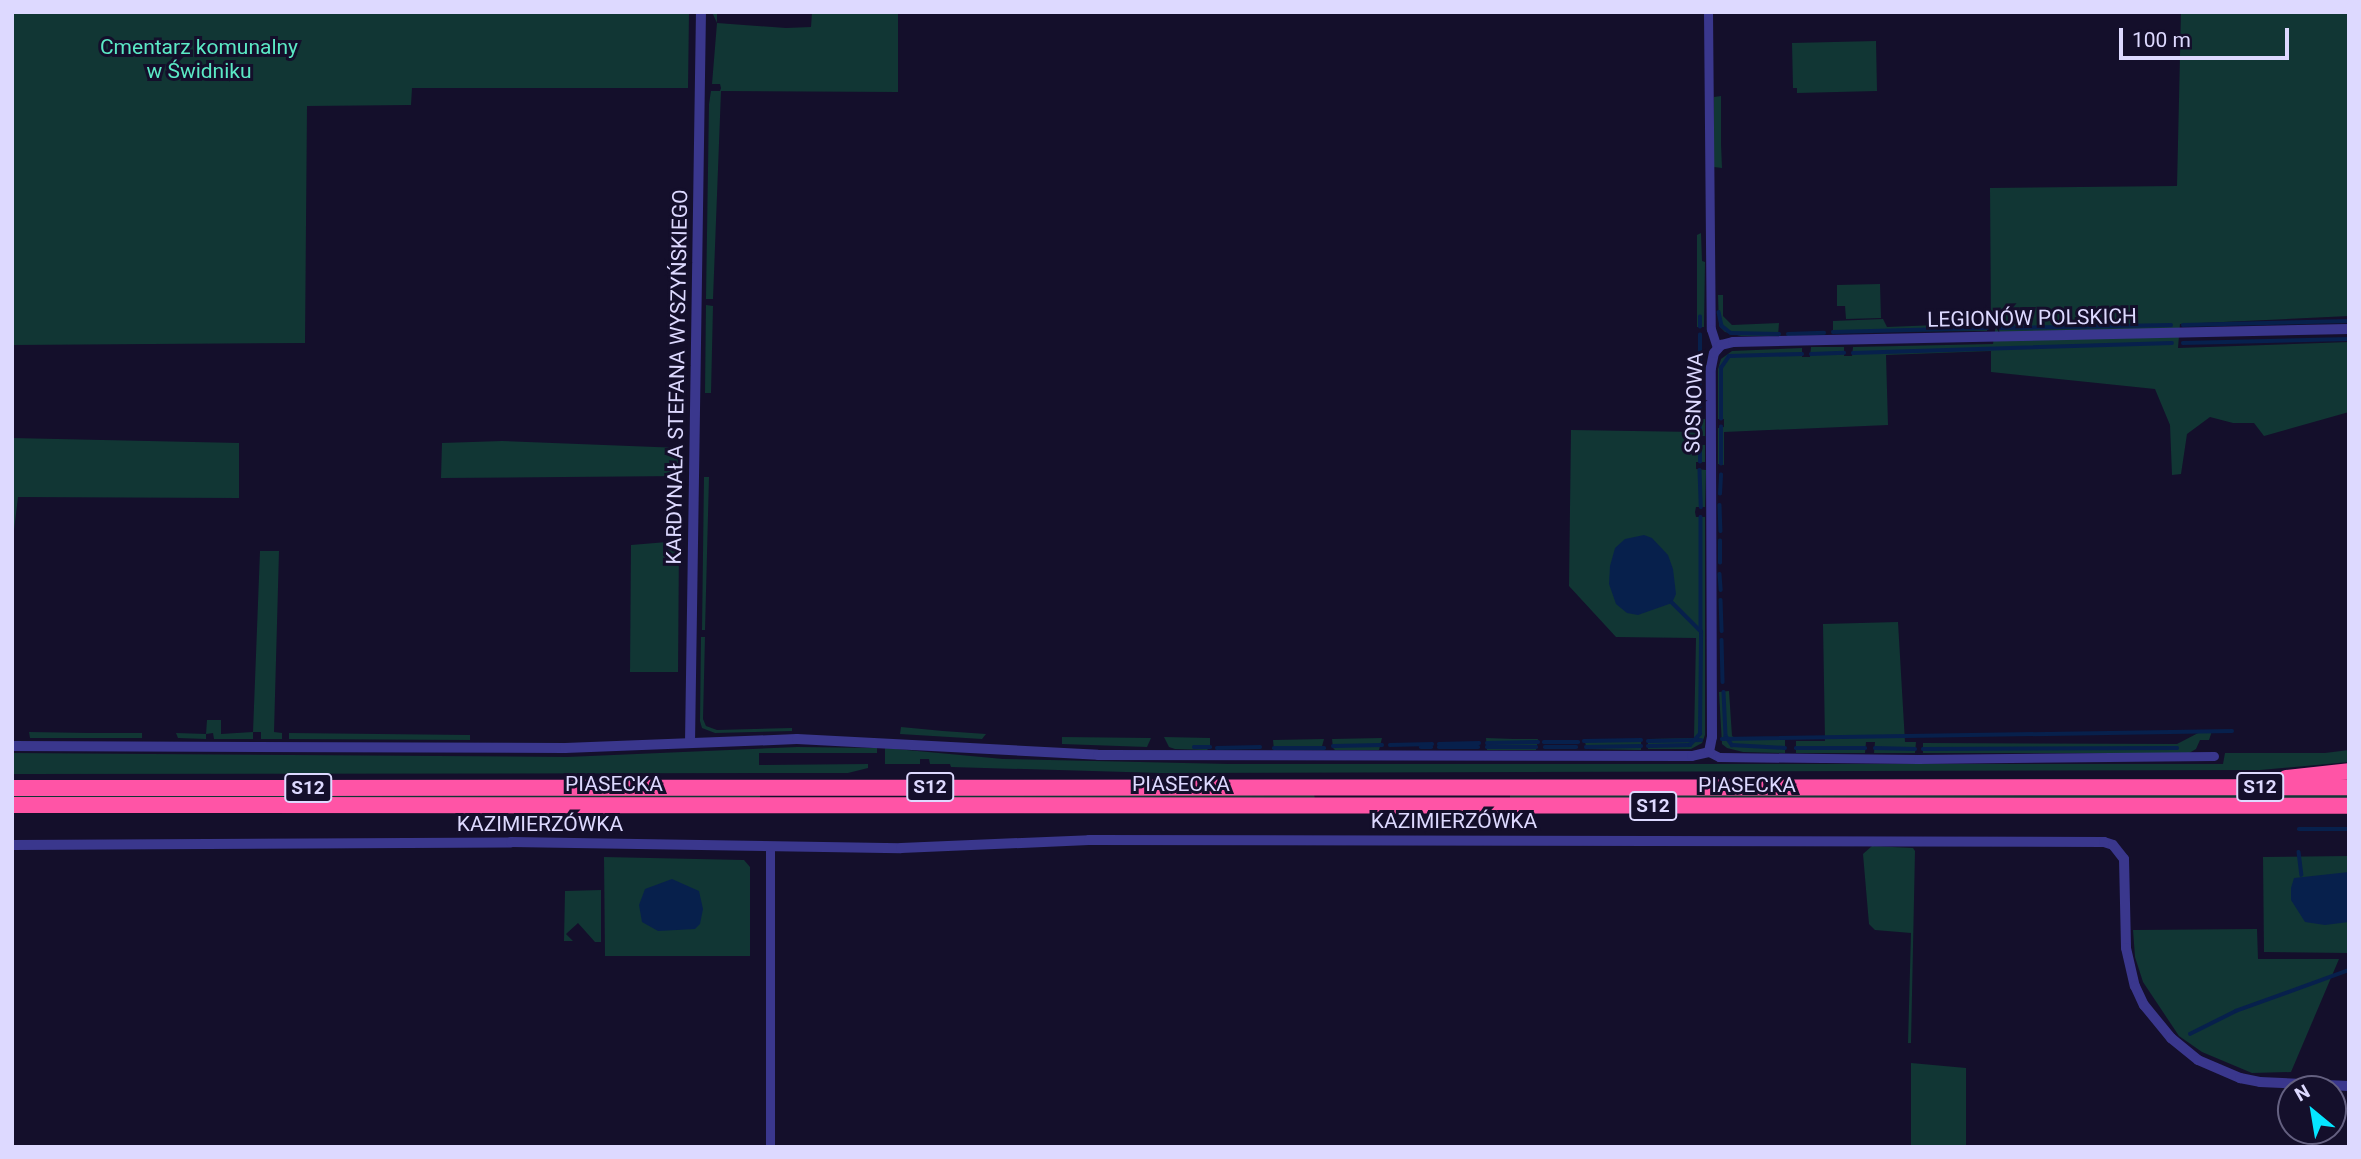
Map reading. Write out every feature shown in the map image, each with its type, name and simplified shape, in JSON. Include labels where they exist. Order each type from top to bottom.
[{"type":"highway","points":[[2172,787],[2349,771]]},
{"type":"highway","name":"PIASECKA","points":[[12,788],[2349,787]]},
{"type":"highway","name":"PIASECKA","points":[[12,805],[2349,806]]},
{"type":"street","name":"KARDYNAŁA STEFANA WYSZYŃSKIEGO","points":[[690,743],[701,12]]},
{"type":"street","name":"SOSNOWA","points":[[1708,12],[1710,329],[1717,348],[1711,368],[1712,724],[1709,752]]},
{"type":"street","name":"LEGIONÓW POLSKICH","points":[[1717,348],[1733,342],[2349,329]]},
{"type":"street","points":[[12,746],[565,748],[846,740],[1110,755],[1692,756],[1709,752],[1719,757],[1918,759],[2214,756]]},
{"type":"street","name":"KAZIMIERZÓWKA","points":[[12,845],[599,843],[770,849],[901,848],[1139,840],[2029,842],[2113,845],[2124,859],[2126,948],[2132,976],[2144,1005],[2171,1038],[2198,1060],[2240,1078],[2260,1082],[2349,1086]]},
{"type":"street","points":[[769,1147],[770,849]]},
{"type":"green space","name":"Cmentarz komunalny w Świdniku","points":[[689,12],[688,88],[412,88],[411,105],[307,106],[305,343],[12,345],[12,14]]},
{"type":"green space","points":[[812,12],[898,12],[898,92],[721,91],[713,299],[706,299],[709,104],[711,91],[720,91],[721,88],[720,84],[712,84],[717,23],[811,27]]},
{"type":"green space","points":[[2181,12],[2349,12],[2349,316],[2180,324],[2178,348],[2349,342],[2349,412],[2264,436],[2254,423],[2233,423],[2210,417],[2187,434],[2181,474],[2172,475],[2170,425],[2155,389],[1991,372],[1991,351],[1886,355],[1888,425],[1724,432],[1724,465],[1718,464],[1718,428],[1724,427],[1724,419],[1718,419],[1718,369],[1721,359],[1732,351],[1802,348],[1802,357],[1810,357],[1811,347],[1844,347],[1844,356],[1852,356],[1853,347],[1993,344],[1996,324],[1991,323],[1990,188],[2177,186]]},
{"type":"green space","points":[[1876,41],[1877,91],[1797,93],[1797,88],[1793,88],[1792,43]]},
{"type":"green space","points":[[1721,96],[1722,168],[1714,167],[1714,97]]},
{"type":"green space","points":[[1701,233],[1702,261],[1705,262],[1704,327],[1697,327],[1697,235]]},
{"type":"green space","points":[[1880,284],[1881,318],[1846,319],[1845,306],[1837,306],[1837,285]]},
{"type":"green space","points":[[1718,295],[1723,295],[1723,316],[1732,325],[1779,323],[1778,336],[1741,336],[1725,332],[1719,326]]},
{"type":"green space","points":[[706,305],[713,306],[711,393],[705,393]]},
{"type":"green space","points":[[1883,319],[1887,327],[1987,323],[1987,331],[1833,332],[1833,321]]},
{"type":"green space","points":[[1696,419],[1705,419],[1705,436],[1697,436],[1696,445],[1705,445],[1705,462],[1696,462],[1696,469],[1706,470],[1705,507],[1696,507],[1695,512],[1696,517],[1705,517],[1705,735],[1702,743],[1691,749],[1648,749],[1648,739],[1694,738],[1696,638],[1616,637],[1569,586],[1571,430],[1696,432]]},
{"type":"green space","points":[[12,438],[239,443],[239,498],[18,497],[12,547]]},
{"type":"green space","points":[[502,441],[681,448],[681,476],[441,478],[442,443]]},
{"type":"green space","points":[[704,477],[709,477],[705,630],[702,630]]},
{"type":"green space","points":[[679,541],[678,672],[630,672],[631,545]]},
{"type":"green space","points":[[260,551],[279,551],[274,732],[282,733],[282,739],[261,739],[261,732],[253,732]]},
{"type":"green space","points":[[1898,622],[1905,742],[1916,742],[1915,753],[1874,753],[1875,742],[1866,742],[1865,753],[1796,753],[1796,741],[1825,741],[1823,624]]},
{"type":"green space","points":[[701,637],[705,637],[703,719],[706,726],[717,730],[792,728],[792,731],[715,733],[702,728]]},
{"type":"green space","points":[[1729,691],[1732,736],[1739,740],[1785,740],[1785,753],[1743,752],[1722,744],[1719,692]]},
{"type":"green space","points":[[207,720],[221,720],[221,734],[253,732],[253,739],[214,739],[213,733],[206,734]]},
{"type":"green space","points":[[901,727],[986,734],[982,739],[900,734]]},
{"type":"green space","points":[[2202,731],[2212,731],[2209,740],[2200,740],[2196,749],[2189,753],[1923,753],[1923,743],[2177,744]]},
{"type":"green space","points":[[29,732],[142,733],[142,738],[30,738]]},
{"type":"green space","points":[[176,733],[206,734],[206,739],[178,738]]},
{"type":"green space","points":[[289,733],[470,735],[470,740],[289,739]]},
{"type":"green space","points":[[1062,737],[1151,738],[1147,747],[1062,744]]},
{"type":"green space","points":[[1164,737],[1210,738],[1210,747],[1207,750],[1175,749],[1169,747]]},
{"type":"green space","points":[[1382,738],[1379,750],[1335,750],[1332,739]]},
{"type":"green space","points":[[1486,738],[1538,739],[1536,750],[1487,750]]},
{"type":"green space","points":[[1324,739],[1321,750],[1274,750],[1273,740]]},
{"type":"green space","points":[[1584,739],[1641,739],[1641,750],[1587,749]]},
{"type":"green space","points":[[797,747],[877,748],[877,753],[759,753],[759,765],[868,764],[868,768],[848,773],[12,774],[12,753],[567,757]]},
{"type":"green space","points":[[885,748],[1003,759],[1229,764],[2223,764],[2225,753],[2325,753],[2349,750],[2349,762],[2260,770],[1160,773],[951,767],[950,764],[930,764],[929,759],[920,759],[920,764],[885,764]]},
{"type":"green space","points":[[12,794],[760,795],[760,799],[12,798]]},
{"type":"green space","points":[[1314,794],[1315,799],[912,799],[912,795]]},
{"type":"green space","points":[[1510,794],[2349,795],[2349,799],[1510,799]]},
{"type":"green space","points":[[1872,846],[1913,848],[1915,851],[1911,1043],[1908,1043],[1911,933],[1875,930],[1869,924],[1863,854]]},
{"type":"green space","points":[[2349,856],[2349,953],[2264,952],[2263,857]]},
{"type":"green space","points":[[604,857],[744,860],[750,867],[750,956],[605,956]]},
{"type":"green space","points":[[601,890],[601,942],[595,942],[578,923],[566,934],[573,941],[564,941],[565,891]]},
{"type":"green space","points":[[2257,929],[2258,959],[2339,959],[2291,1072],[2252,1073],[2202,1052],[2179,1036],[2143,982],[2135,957],[2133,930]]},
{"type":"green space","points":[[1911,1063],[1966,1068],[1966,1147],[1911,1147]]},
{"type":"water","points":[[1644,535],[1652,538],[1668,555],[1676,594],[1672,603],[1638,615],[1627,613],[1616,604],[1609,584],[1610,566],[1615,548],[1625,539]]},
{"type":"water","points":[[2349,872],[2349,922],[2325,925],[2305,922],[2291,900],[2294,878]]},
{"type":"water","points":[[672,879],[699,891],[703,909],[700,924],[695,929],[658,931],[642,922],[639,905],[645,889]]},
{"type":"waterway","points":[[1719,312],[1722,326],[1731,333],[1779,334]]},
{"type":"waterway","points":[[1700,317],[1700,327]]},
{"type":"waterway","points":[[2183,325],[2349,321]]},
{"type":"waterway","points":[[1999,328],[2171,325]]},
{"type":"waterway","points":[[1833,332],[1987,328]]},
{"type":"waterway","points":[[1788,334],[1824,333]]},
{"type":"waterway","points":[[1700,335],[1700,364]]},
{"type":"waterway","points":[[2183,343],[2349,339]]},
{"type":"waterway","points":[[1853,353],[2172,343]]},
{"type":"waterway","points":[[1811,354],[1844,353]]},
{"type":"waterway","points":[[1721,419],[1721,368],[1729,356],[1802,354]]},
{"type":"waterway","points":[[1700,371],[1700,408]]},
{"type":"waterway","points":[[1700,419],[1700,436]]},
{"type":"waterway","points":[[1721,427],[1721,464]]},
{"type":"waterway","points":[[1700,445],[1700,462]]},
{"type":"waterway","points":[[1700,470],[1701,507]]},
{"type":"waterway","points":[[1720,494],[1721,475]]},
{"type":"waterway","points":[[1720,505],[1721,531]]},
{"type":"waterway","points":[[1701,517],[1701,630]]},
{"type":"waterway","points":[[1720,541],[1720,563]]},
{"type":"waterway","points":[[1720,574],[1721,590]]},
{"type":"waterway","points":[[1721,600],[1722,631]]},
{"type":"waterway","points":[[1648,746],[1690,745],[1700,734],[1701,632],[1672,603]]},
{"type":"waterway","points":[[1722,640],[1723,682]]},
{"type":"waterway","points":[[1724,692],[1726,736],[1732,745],[1785,748]]},
{"type":"waterway","points":[[1722,739],[2232,731]]},
{"type":"waterway","points":[[1584,741],[1641,740]]},
{"type":"waterway","points":[[1648,741],[1701,740]]},
{"type":"waterway","points":[[1487,743],[1538,742]]},
{"type":"waterway","points":[[1544,742],[1578,742]]},
{"type":"waterway","points":[[1439,744],[1479,743]]},
{"type":"waterway","points":[[1390,745],[1432,744]]},
{"type":"waterway","points":[[1333,746],[1382,745]]},
{"type":"waterway","points":[[1586,747],[1641,746]]},
{"type":"waterway","points":[[1194,747],[1210,747]]},
{"type":"waterway","points":[[1217,748],[1260,747]]},
{"type":"waterway","points":[[1421,747],[1431,747]]},
{"type":"waterway","points":[[1439,747],[1478,747]]},
{"type":"waterway","points":[[1487,747],[1536,747]]},
{"type":"waterway","points":[[1545,747],[1576,747]]},
{"type":"waterway","points":[[1274,748],[1324,748]]},
{"type":"waterway","points":[[1796,748],[1865,748]]},
{"type":"waterway","points":[[1875,748],[1915,749]]},
{"type":"waterway","points":[[1923,749],[2177,748]]},
{"type":"waterway","points":[[2299,829],[2349,829]]},
{"type":"waterway","points":[[2299,852],[2302,875]]},
{"type":"waterway","points":[[2190,1034],[2236,1011],[2349,970]]}]
